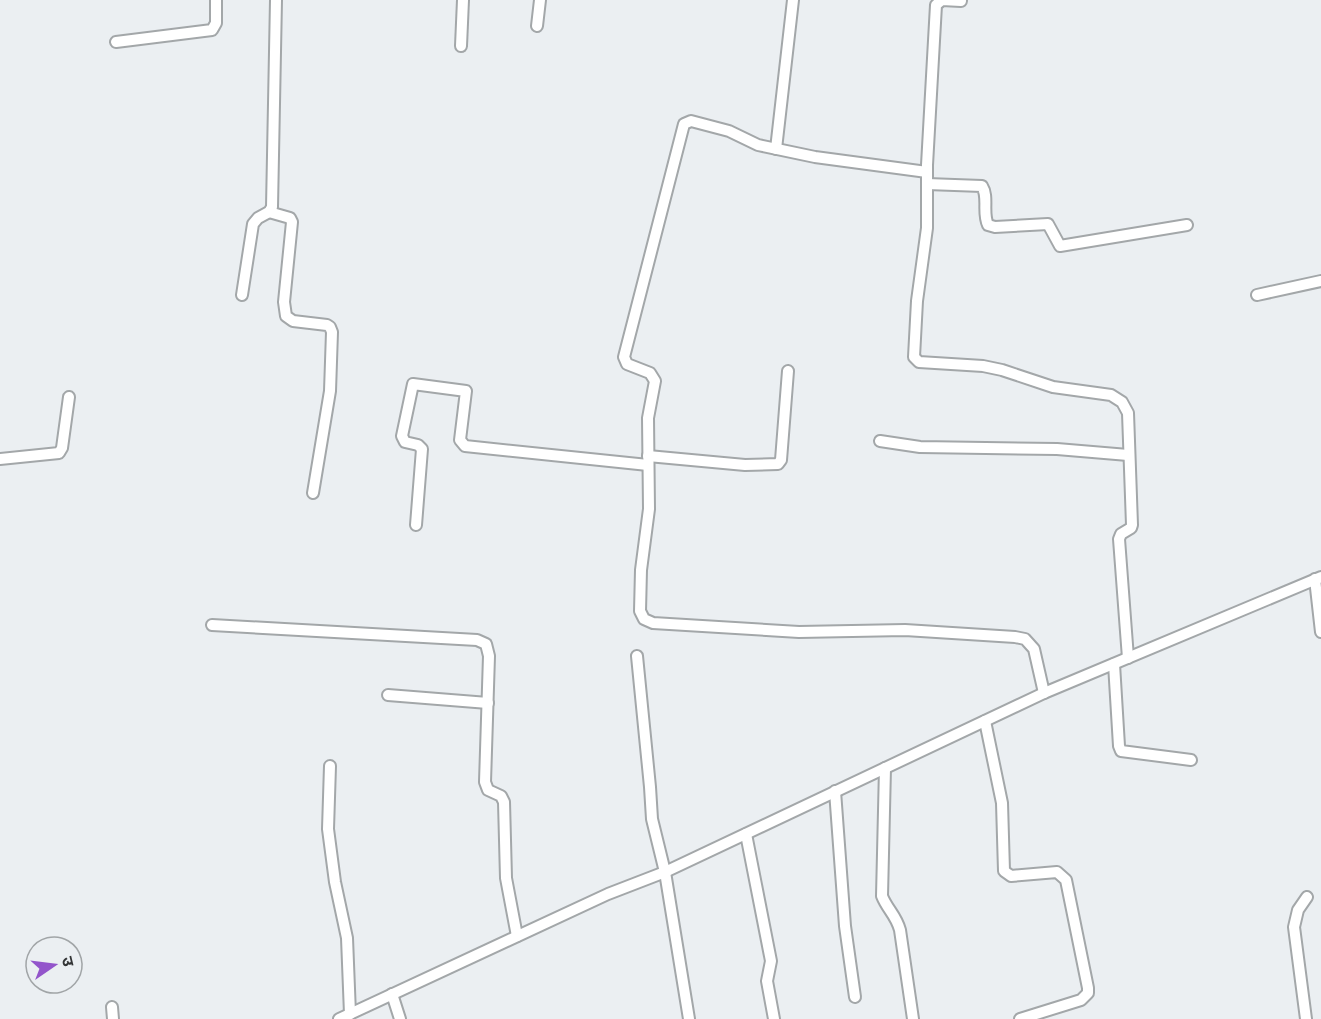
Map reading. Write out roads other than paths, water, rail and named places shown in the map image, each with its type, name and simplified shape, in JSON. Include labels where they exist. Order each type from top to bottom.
[{"type":"street","points":[[116,42],[212,30],[216,23],[216,0]]},
{"type":"street","points":[[242,295],[253,224],[272,207],[276,0]]},
{"type":"street","points":[[461,46],[463,0]]},
{"type":"street","points":[[537,26],[540,0]]},
{"type":"street","points":[[776,149],[793,0]]},
{"type":"street","points":[[961,1],[942,0],[936,5],[927,172],[927,228],[913,353],[916,361],[982,366],[1002,370],[1053,387],[1111,395],[1122,402],[1128,413],[1131,526],[1121,534],[1119,539],[1128,658]]},
{"type":"street","points":[[927,172],[815,157],[776,149],[753,143],[729,131],[691,121],[686,122],[624,357],[627,364],[650,373],[654,378],[648,418],[649,508],[641,570],[640,611],[644,619],[653,623],[799,632],[905,630],[1016,637],[1025,639],[1034,648],[1044,693]]},
{"type":"street","points":[[927,184],[982,186],[985,192],[988,225],[995,227],[1048,224],[1060,246],[1187,225]]},
{"type":"street","points":[[269,212],[290,218],[292,222],[284,302],[286,316],[293,321],[327,325],[332,332],[330,391],[313,493]]},
{"type":"street","points":[[1257,294],[1321,281]]},
{"type":"street","points":[[416,525],[422,449],[418,445],[405,442],[402,436],[413,384],[466,391],[460,440],[465,446],[648,460],[745,465],[778,464],[781,460],[788,372]]},
{"type":"street","points":[[0,459],[59,453],[62,448],[69,397]]},
{"type":"street","points":[[880,441],[920,447],[1057,449],[1128,455]]},
{"type":"street","points":[[339,1019],[608,894],[665,872],[1044,693],[1318,578],[1321,632]]},
{"type":"street","points":[[212,625],[484,642],[489,650],[485,782],[488,790],[501,796],[504,802],[506,878],[517,936]]},
{"type":"street","points":[[637,656],[651,787],[652,819],[665,872],[689,1019]]},
{"type":"street","points":[[1114,664],[1121,751],[1191,760]]},
{"type":"street","points":[[388,695],[488,703]]},
{"type":"street","points":[[986,721],[1002,803],[1004,871],[1011,876],[1057,872],[1066,879],[1088,988],[1088,993],[1081,1000],[1020,1019]]},
{"type":"street","points":[[330,766],[328,829],[335,882],[347,938],[350,1014]]},
{"type":"street","points":[[885,768],[882,896],[897,919],[900,930],[913,1019]]},
{"type":"street","points":[[835,791],[845,926],[855,997]]},
{"type":"street","points":[[746,834],[771,961],[767,981],[774,1019]]},
{"type":"street","points":[[1306,1019],[1294,927],[1298,910],[1307,897]]},
{"type":"street","points":[[392,994],[400,1019]]},
{"type":"street","points":[[112,1007],[113,1019]]}]
